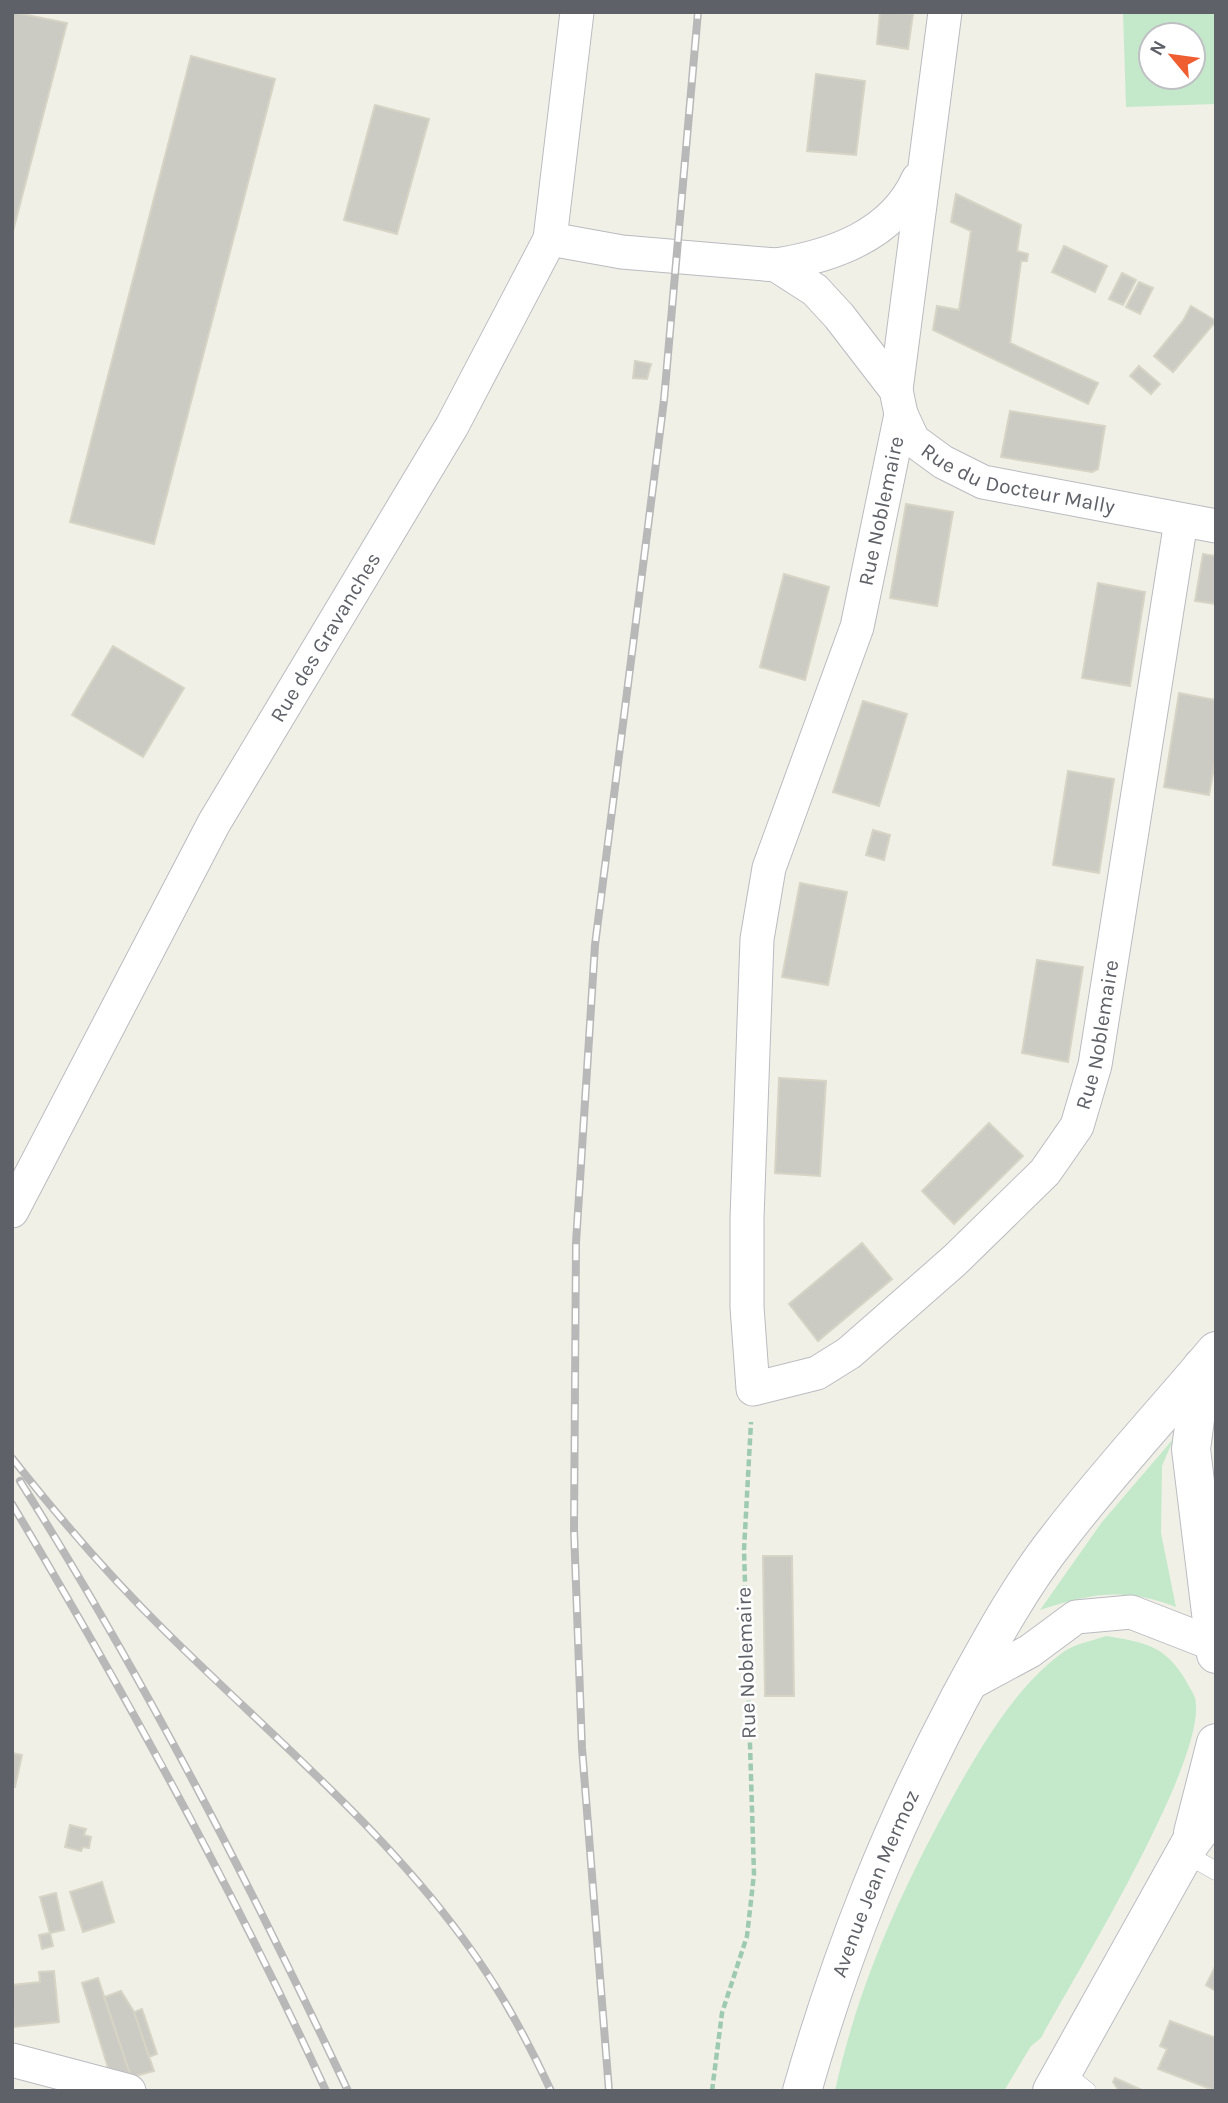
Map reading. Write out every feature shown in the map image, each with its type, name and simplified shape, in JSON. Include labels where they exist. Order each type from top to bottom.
[{"type":"main road","points":[[1211,1363],[1191,1449],[1216,1654]]},
{"type":"main road","name":"Avenue Jean Mermoz","points":[[802,2091],[829,1998],[871,1881],[919,1774],[997,1631],[1058,1538],[1211,1363]]},
{"type":"main road","points":[[1197,1856],[1216,1744]]},
{"type":"main road","points":[[1067,2084],[1197,1856],[1216,1809]]},
{"type":"street","points":[[577,12],[550,239],[622,252],[762,264],[808,260],[848,245],[886,224],[909,199],[925,164]]},
{"type":"street","name":"Rue Noblemaire","points":[[945,12],[898,402],[857,627],[769,868],[757,939],[747,1218],[747,1307],[753,1389],[817,1373],[849,1353],[955,1260],[1045,1172],[1077,1126],[1095,1065],[1181,521]]},
{"type":"street","name":"Rue des Gravanches","points":[[12,1212],[214,823],[452,426],[550,239]]},
{"type":"street","name":"Rue du Docteur Mally","points":[[762,264],[815,290],[898,402],[913,440],[943,462],[984,482],[1216,526]]},
{"type":"street","points":[[967,1685],[1030,1651],[1076,1617],[1131,1612],[1215,1645]]},
{"type":"street","points":[[12,2060],[129,2091]]},
{"type":"path","name":"Rue Noblemaire","points":[[712,2091],[722,2013],[747,1936],[754,1874],[747,1727],[744,1550],[753,1389]]},
{"type":"green space","points":[[1123,12],[1216,12],[1216,104],[1126,107]]},
{"type":"green space","points":[[1174,1438],[1162,1466],[1161,1533],[1176,1607],[1141,1597],[1108,1595],[1092,1596],[1040,1610],[1102,1522]]},
{"type":"green space","points":[[1106,1636],[1142,1643],[1169,1659],[1185,1679],[1195,1698],[1194,1727],[1182,1767],[1162,1815],[1108,1919],[1041,2038],[1031,2046],[1004,2091],[835,2091],[856,2012],[884,1936],[918,1863],[978,1754],[1015,1699],[1045,1667],[1072,1647]]},
{"type":"building","points":[[12,12],[67,23],[12,235]]},
{"type":"building","points":[[880,12],[913,14],[908,49],[877,44]]},
{"type":"building","points":[[191,56],[275,79],[154,544],[70,522]]},
{"type":"building","points":[[816,74],[865,81],[856,155],[807,151]]},
{"type":"building","points":[[375,105],[429,119],[397,234],[344,220]]},
{"type":"building","points":[[956,194],[1021,225],[1017,251],[1028,254],[1027,261],[1021,261],[1010,343],[1098,383],[1088,404],[933,330],[937,306],[959,310],[971,231],[951,222]]},
{"type":"building","points":[[1064,246],[1107,266],[1095,292],[1052,272]]},
{"type":"building","points":[[1122,273],[1136,280],[1123,305],[1109,299]]},
{"type":"building","points":[[1139,282],[1153,288],[1140,314],[1126,307]]},
{"type":"building","points":[[1191,306],[1216,321],[1173,372],[1154,356],[1183,321]]},
{"type":"building","points":[[635,361],[651,364],[647,379],[633,378]]},
{"type":"building","points":[[1139,366],[1160,384],[1151,394],[1130,376]]},
{"type":"building","points":[[1010,411],[1105,426],[1098,469],[1092,472],[1001,457]]},
{"type":"building","points":[[906,504],[953,512],[937,606],[890,598]]},
{"type":"building","points":[[1203,554],[1216,556],[1216,604],[1195,601]]},
{"type":"building","points":[[784,574],[829,587],[805,680],[760,667]]},
{"type":"building","points":[[1098,583],[1145,592],[1130,686],[1082,678]]},
{"type":"building","points":[[113,646],[184,688],[143,757],[72,715]]},
{"type":"building","points":[[1179,693],[1216,700],[1216,757],[1209,795],[1164,787]]},
{"type":"building","points":[[863,701],[907,714],[879,806],[833,792]]},
{"type":"building","points":[[1068,771],[1114,779],[1099,873],[1053,865]]},
{"type":"building","points":[[873,830],[890,835],[884,860],[866,855]]},
{"type":"building","points":[[800,883],[847,892],[828,985],[782,977]]},
{"type":"building","points":[[1037,960],[1083,967],[1068,1062],[1022,1053]]},
{"type":"building","points":[[779,1078],[826,1081],[820,1176],[775,1173]]},
{"type":"building","points":[[989,1123],[1023,1156],[954,1224],[922,1191]]},
{"type":"building","points":[[862,1243],[892,1279],[818,1341],[789,1304]]},
{"type":"building","points":[[763,1556],[792,1556],[794,1696],[765,1696]]},
{"type":"building","points":[[12,1753],[22,1755],[15,1787],[12,1786]]},
{"type":"building","points":[[70,1825],[86,1829],[84,1835],[91,1837],[89,1848],[83,1847],[81,1851],[65,1847]]},
{"type":"building","points":[[102,1882],[114,1922],[83,1932],[70,1892]]},
{"type":"building","points":[[56,1893],[64,1930],[50,1933],[40,1897]]},
{"type":"building","points":[[50,1933],[53,1946],[42,1949],[39,1935]]},
{"type":"building","points":[[1216,1965],[1216,1991],[1206,1985]]},
{"type":"building","points":[[54,1971],[59,2022],[14,2027],[12,1985],[40,1982],[39,1972]]},
{"type":"building","points":[[98,1978],[131,2077],[109,2071],[82,1983]]},
{"type":"building","points":[[121,1991],[134,2012],[154,2071],[131,2077],[104,1997]]},
{"type":"building","points":[[142,2009],[157,2054],[149,2057],[134,2012]]},
{"type":"building","points":[[1170,2021],[1216,2038],[1216,2091],[1158,2069],[1167,2049],[1160,2046]]},
{"type":"building","points":[[1115,2078],[1144,2091],[1119,2091],[1113,2082]]},
{"type":"railway","points":[[609,2091],[582,1748],[574,1530],[576,1243],[595,945],[664,400],[698,12]]},
{"type":"railway","points":[[12,1458],[67,1526],[125,1591],[359,1818],[431,1898],[477,1958],[500,1994],[551,2091]]},
{"type":"railway","points":[[20,1481],[109,1629],[193,1781],[348,2091]]},
{"type":"railway","points":[[12,1504],[177,1793],[254,1941],[326,2091]]}]
